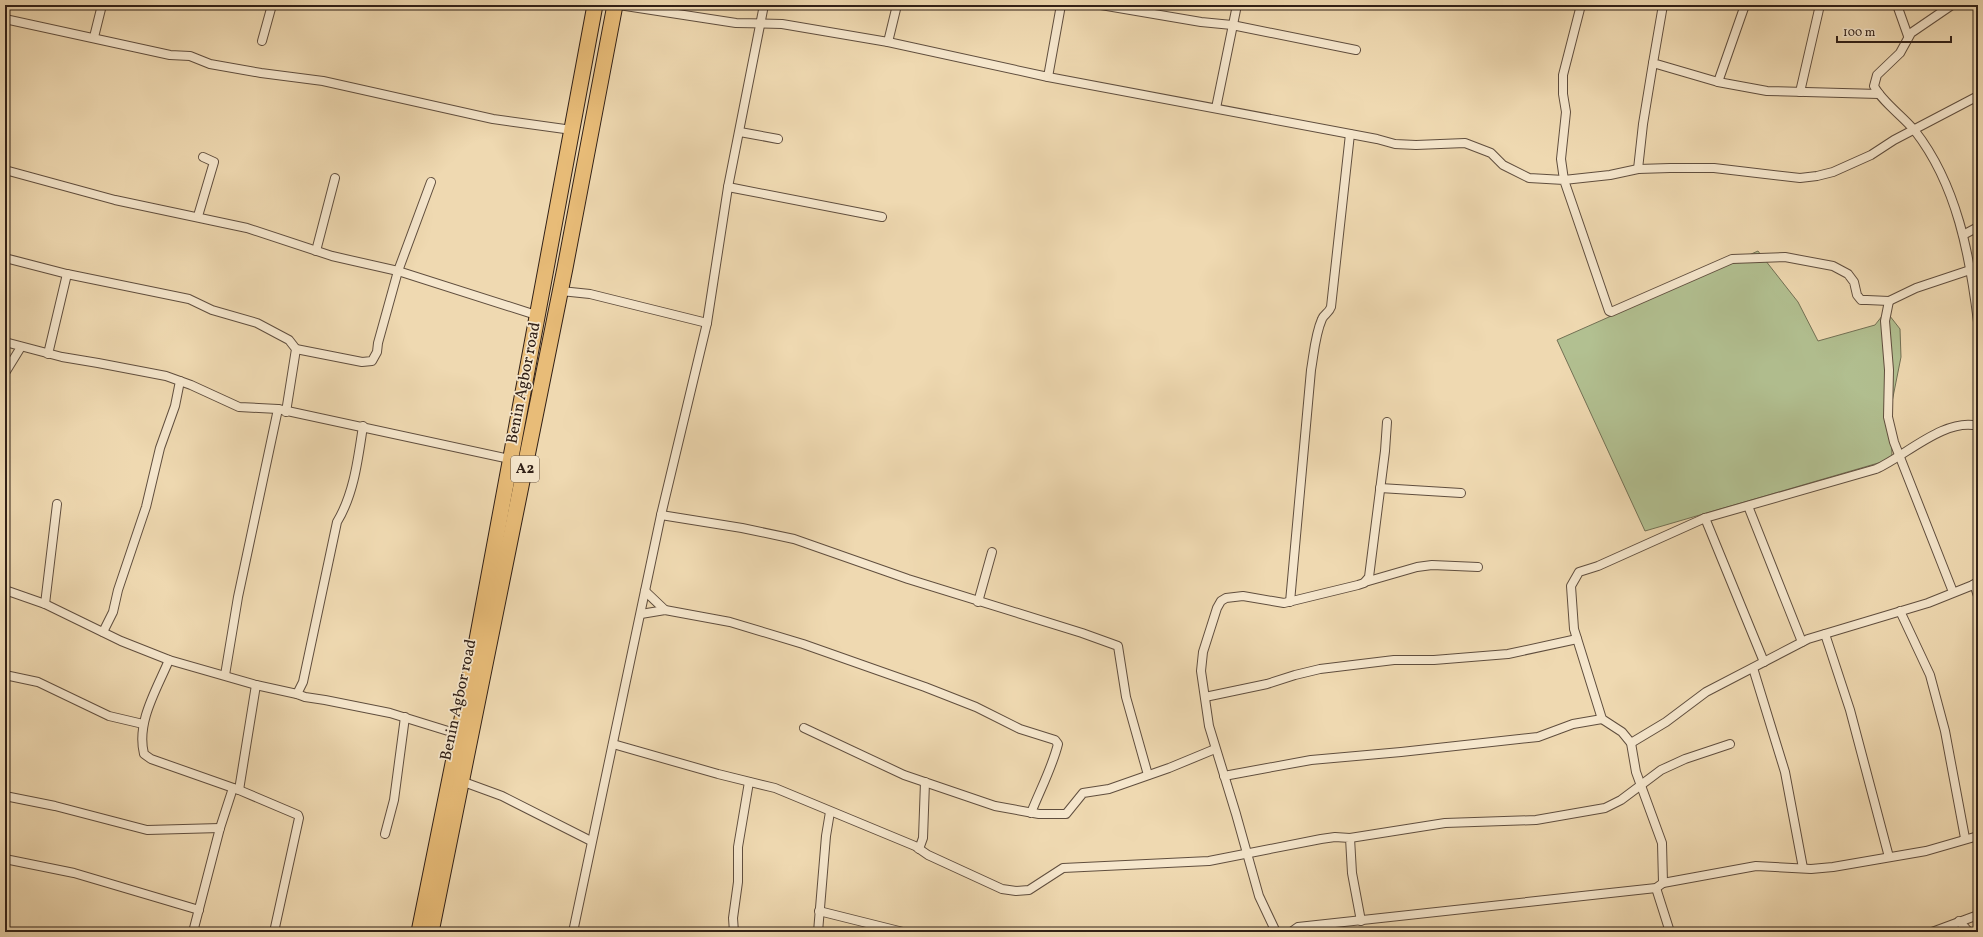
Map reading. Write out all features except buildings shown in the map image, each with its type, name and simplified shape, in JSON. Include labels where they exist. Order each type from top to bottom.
[{"type":"highway","name":"Benin Agbor road","points":[[431,932],[461,781],[464,735],[510,459],[595,5]]},
{"type":"highway","name":"Benin Agbor road","points":[[419,932],[464,735],[560,291],[615,5]]},
{"type":"street","points":[[94,37],[102,5]]},
{"type":"street","points":[[262,41],[272,5]]},
{"type":"street","points":[[619,5],[736,23],[759,25],[782,24],[888,42],[1048,77],[1216,108],[1395,144],[1416,145],[1465,143],[1491,153],[1503,165],[1529,178],[1564,180],[1610,175],[1638,169],[1714,168],[1800,178],[1810,177],[1833,172],[1865,158],[1894,140],[1915,131],[1978,96]]},
{"type":"street","points":[[573,932],[661,515],[707,323],[728,187],[764,5]]},
{"type":"street","points":[[888,42],[897,5]]},
{"type":"street","points":[[1048,77],[1061,5]]},
{"type":"street","points":[[1101,5],[1201,22],[1232,25],[1356,50]]},
{"type":"street","points":[[1216,108],[1237,5]]},
{"type":"street","points":[[1581,5],[1563,75],[1563,94],[1566,112],[1561,159],[1564,180],[1609,311],[1611,312],[1732,259],[1785,257],[1833,266],[1848,274],[1854,282],[1857,295],[1861,300],[1890,301],[1916,288],[1970,270]]},
{"type":"street","points":[[1638,169],[1643,124],[1663,5]]},
{"type":"street","points":[[1718,82],[1745,5]]},
{"type":"street","points":[[1800,92],[1820,5]]},
{"type":"street","points":[[1897,5],[1908,36]]},
{"type":"street","points":[[1952,5],[1908,36],[1900,53],[1874,78],[1874,86],[1879,94],[1915,131],[1945,184],[1956,208],[1970,270],[1978,322]]},
{"type":"street","points":[[5,19],[94,37],[170,55],[190,56],[210,64],[261,73],[323,80],[493,118],[572,130]]},
{"type":"street","points":[[1653,63],[1718,82],[1767,90],[1879,94]]},
{"type":"street","points":[[740,132],[778,139]]},
{"type":"street","points":[[1290,602],[1311,370],[1317,333],[1323,317],[1330,312],[1331,307],[1350,134]]},
{"type":"street","points":[[198,216],[214,162],[203,157]]},
{"type":"street","points":[[5,170],[115,200],[198,216],[247,228],[358,263],[398,271],[536,315]]},
{"type":"street","points":[[316,250],[335,178]]},
{"type":"street","points":[[5,258],[67,274],[188,299],[212,310],[257,323],[289,340],[296,349],[362,362],[372,361],[376,352],[398,271],[431,182]]},
{"type":"street","points":[[728,187],[882,216]]},
{"type":"street","points":[[1963,235],[1978,227]]},
{"type":"street","points":[[48,354],[67,274]]},
{"type":"street","points":[[560,291],[590,294],[707,323]]},
{"type":"street","points":[[1890,301],[1885,321],[1889,370],[1888,417],[1894,442],[1953,592]]},
{"type":"street","points":[[5,342],[48,354],[166,376],[239,407],[282,411],[362,426],[510,459]]},
{"type":"street","points":[[5,372],[21,347]]},
{"type":"street","points":[[225,675],[238,597],[296,349]]},
{"type":"street","points":[[104,632],[113,612],[118,590],[146,507],[160,448],[175,406],[180,381]]},
{"type":"street","points":[[1664,883],[1662,843],[1641,786],[1630,743],[1622,732],[1602,719],[1574,629],[1571,586],[1579,572],[1598,566],[1705,518],[1876,469],[1914,445],[1944,431],[1971,424],[1978,427],[1978,420]]},
{"type":"street","points":[[1364,583],[1370,572],[1385,451],[1387,422]]},
{"type":"street","points":[[297,694],[303,682],[337,522],[348,501],[358,458],[362,426]]},
{"type":"street","points":[[1380,488],[1461,494]]},
{"type":"street","points":[[45,604],[57,504]]},
{"type":"street","points":[[1748,506],[1802,642]]},
{"type":"street","points":[[661,515],[742,528],[794,539],[978,602],[1082,633],[1118,646],[1126,697],[1148,775]]},
{"type":"street","points":[[1705,518],[1764,662]]},
{"type":"street","points":[[978,602],[992,552]]},
{"type":"street","points":[[1276,932],[1259,896],[1209,726],[1201,671],[1203,652],[1213,616],[1221,601],[1230,596],[1243,596],[1273,602],[1290,602],[1364,583],[1417,567],[1432,565],[1478,567]]},
{"type":"street","points":[[1630,743],[1666,722],[1706,692],[1802,642],[1900,611],[1928,604],[1976,583],[1978,596]]},
{"type":"street","points":[[5,590],[45,604],[120,641],[168,660],[256,685],[297,694],[304,698],[325,700],[405,717],[464,735]]},
{"type":"street","points":[[645,592],[665,610]]},
{"type":"street","points":[[640,614],[665,610],[730,622],[803,644],[925,687],[976,707],[1020,729],[1055,740],[1058,744],[1050,772],[1043,784],[1031,813]]},
{"type":"street","points":[[1900,611],[1930,675],[1945,731],[1965,838]]},
{"type":"street","points":[[1825,634],[1850,710],[1889,857]]},
{"type":"street","points":[[1205,697],[1266,684],[1320,669],[1394,660],[1434,660],[1508,654],[1577,639]]},
{"type":"street","points":[[168,660],[143,724],[141,737],[144,754],[293,812],[299,818],[274,932]]},
{"type":"street","points":[[1753,668],[1785,772],[1803,868]]},
{"type":"street","points":[[5,675],[38,682],[109,716],[143,724]]},
{"type":"street","points":[[193,932],[220,828],[236,789],[256,685]]},
{"type":"street","points":[[385,834],[394,800],[405,717]]},
{"type":"street","points":[[1224,776],[1311,760],[1538,737],[1573,724],[1602,719]]},
{"type":"street","points":[[804,728],[904,775],[995,806],[1031,813],[1066,814],[1083,793],[1109,789],[1169,768],[1215,749]]},
{"type":"street","points":[[613,744],[775,788],[919,849],[928,855],[1002,889],[1016,891],[1029,890],[1063,868],[1210,861],[1246,852],[1335,837],[1350,838],[1444,823],[1536,820],[1595,811],[1610,806],[1641,786],[1661,770],[1685,759],[1730,744]]},
{"type":"street","points":[[461,781],[502,796],[591,841]]},
{"type":"street","points":[[734,932],[733,918],[738,882],[738,846],[749,782]]},
{"type":"street","points":[[919,849],[924,838],[925,782]]},
{"type":"street","points":[[5,796],[55,806],[147,830],[220,828]]},
{"type":"street","points":[[818,932],[826,836],[830,812]]},
{"type":"street","points":[[1290,932],[1298,927],[1656,888],[1664,883],[1756,866],[1833,868],[1926,851],[1965,838],[1978,836]]},
{"type":"street","points":[[1350,838],[1352,873],[1361,921]]},
{"type":"street","points":[[5,859],[74,873],[198,910]]},
{"type":"street","points":[[1656,888],[1670,932]]},
{"type":"street","points":[[820,911],[903,932]]},
{"type":"street","points":[[1932,932],[1978,915]]},
{"type":"street","points":[[1959,921],[1969,932]]},
{"type":"green space","points":[[1758,251],[1798,302],[1818,341],[1875,325],[1886,311],[1900,329],[1901,357],[1891,407],[1892,459],[1645,531],[1557,340]]}]
